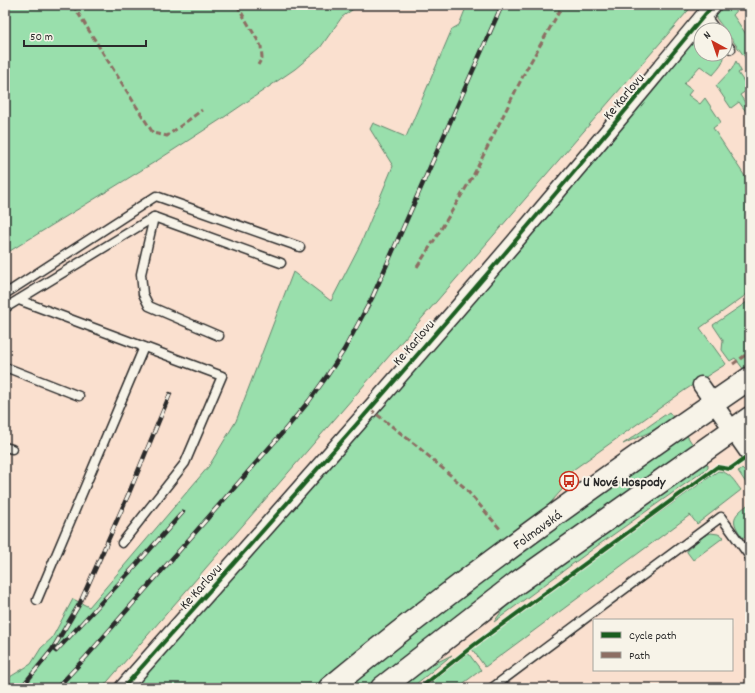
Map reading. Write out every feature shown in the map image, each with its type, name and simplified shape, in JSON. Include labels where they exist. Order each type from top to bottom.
[{"type":"main road","name":"Folmavská","points":[[330,688],[488,564],[585,493],[750,378]]},
{"type":"main road","points":[[382,688],[512,587],[741,424]]},
{"type":"street","name":"Ke Karlovu","points":[[124,688],[306,483],[561,187],[709,10]]},
{"type":"street","points":[[701,385],[714,403],[741,424],[750,455]]},
{"type":"lane","points":[[709,10],[713,22]]},
{"type":"lane","points":[[5,294],[156,196],[300,247]]},
{"type":"lane","points":[[154,217],[281,263]]},
{"type":"lane","points":[[5,308],[154,217]]},
{"type":"lane","points":[[154,217],[141,274],[143,294],[149,306],[219,336]]},
{"type":"lane","points":[[19,300],[222,376],[185,463],[122,543]]},
{"type":"lane","points":[[37,600],[144,347]]},
{"type":"lane","points":[[5,367],[79,396]]},
{"type":"lane","points":[[492,688],[720,518],[750,557]]},
{"type":"shaded area","points":[[359,5],[467,5],[459,25],[452,29],[406,137],[460,275],[693,5],[750,5],[750,688],[5,688],[5,254],[158,160],[320,48],[342,17]]},
{"type":"green space","points":[[5,5],[359,5],[342,17],[320,48],[295,69],[158,160],[5,254]]},
{"type":"green space","points":[[467,5],[693,5],[102,688],[5,688],[5,680],[31,664],[41,648],[52,638],[73,599],[89,607],[209,466],[236,421],[293,272],[331,301],[361,243],[393,166],[370,129],[373,123],[406,137],[452,29],[459,25]]},
{"type":"green space","points":[[722,5],[742,5],[733,15],[750,40],[750,64],[733,41],[733,22],[719,22],[716,18],[717,11]]},
{"type":"green space","points":[[693,40],[693,62],[722,62],[721,66],[713,75],[700,66],[684,84],[692,90],[688,95],[700,104],[705,98],[721,122],[713,128],[750,184],[750,292],[700,328],[726,364],[685,390],[563,477],[568,483],[545,509],[416,606],[314,688],[134,688],[352,440]]},
{"type":"green space","points":[[736,61],[741,71],[738,73],[749,89],[740,95],[750,110],[750,117],[739,102],[731,108],[716,86],[732,69]]},
{"type":"green space","points":[[750,300],[750,365],[744,370],[735,358],[730,361],[722,350],[723,340],[713,325]]},
{"type":"green space","points":[[669,412],[674,418],[661,427],[623,444]]},
{"type":"green space","points":[[686,434],[693,445],[498,585],[400,660],[367,688],[346,688],[460,598]]},
{"type":"green space","points":[[705,462],[708,465],[708,468],[597,546],[494,622],[509,601]]},
{"type":"green space","points":[[742,469],[750,477],[750,489],[738,471]]},
{"type":"green space","points":[[718,471],[729,475],[741,490],[697,524],[690,515],[485,667],[472,649],[594,559]]},
{"type":"green space","points":[[750,503],[750,533],[743,538],[736,526],[735,518],[740,511]]},
{"type":"green space","points":[[711,533],[724,537],[693,560],[687,550],[704,536]]},
{"type":"green space","points":[[468,653],[481,670],[457,688],[424,688]]},
{"type":"green space","points":[[452,655],[411,688],[399,688],[421,670]]},
{"type":"railway","points":[[57,688],[86,657],[284,431],[309,401],[344,350],[372,298],[502,5]]},
{"type":"railway","points":[[21,688],[52,650],[80,603],[129,493],[170,394]]},
{"type":"railway","points":[[56,651],[183,512]]},
{"type":"marked path","points":[[73,5],[153,133],[167,136],[202,110]]},
{"type":"marked path","points":[[237,5],[261,46],[262,58],[258,65]]},
{"type":"marked path","points":[[417,267],[473,176],[526,70],[563,5]]},
{"type":"marked path","points":[[733,364],[750,352]]},
{"type":"marked path","points":[[370,409],[417,446],[464,487],[501,530]]},
{"type":"cycle path","points":[[123,688],[396,380],[576,170],[713,5]]},
{"type":"cycle path","points":[[420,688],[474,645],[717,467],[730,469],[750,455]]},
{"type":"place","name":"U Nové Hospody","points":[[569,481]]}]
